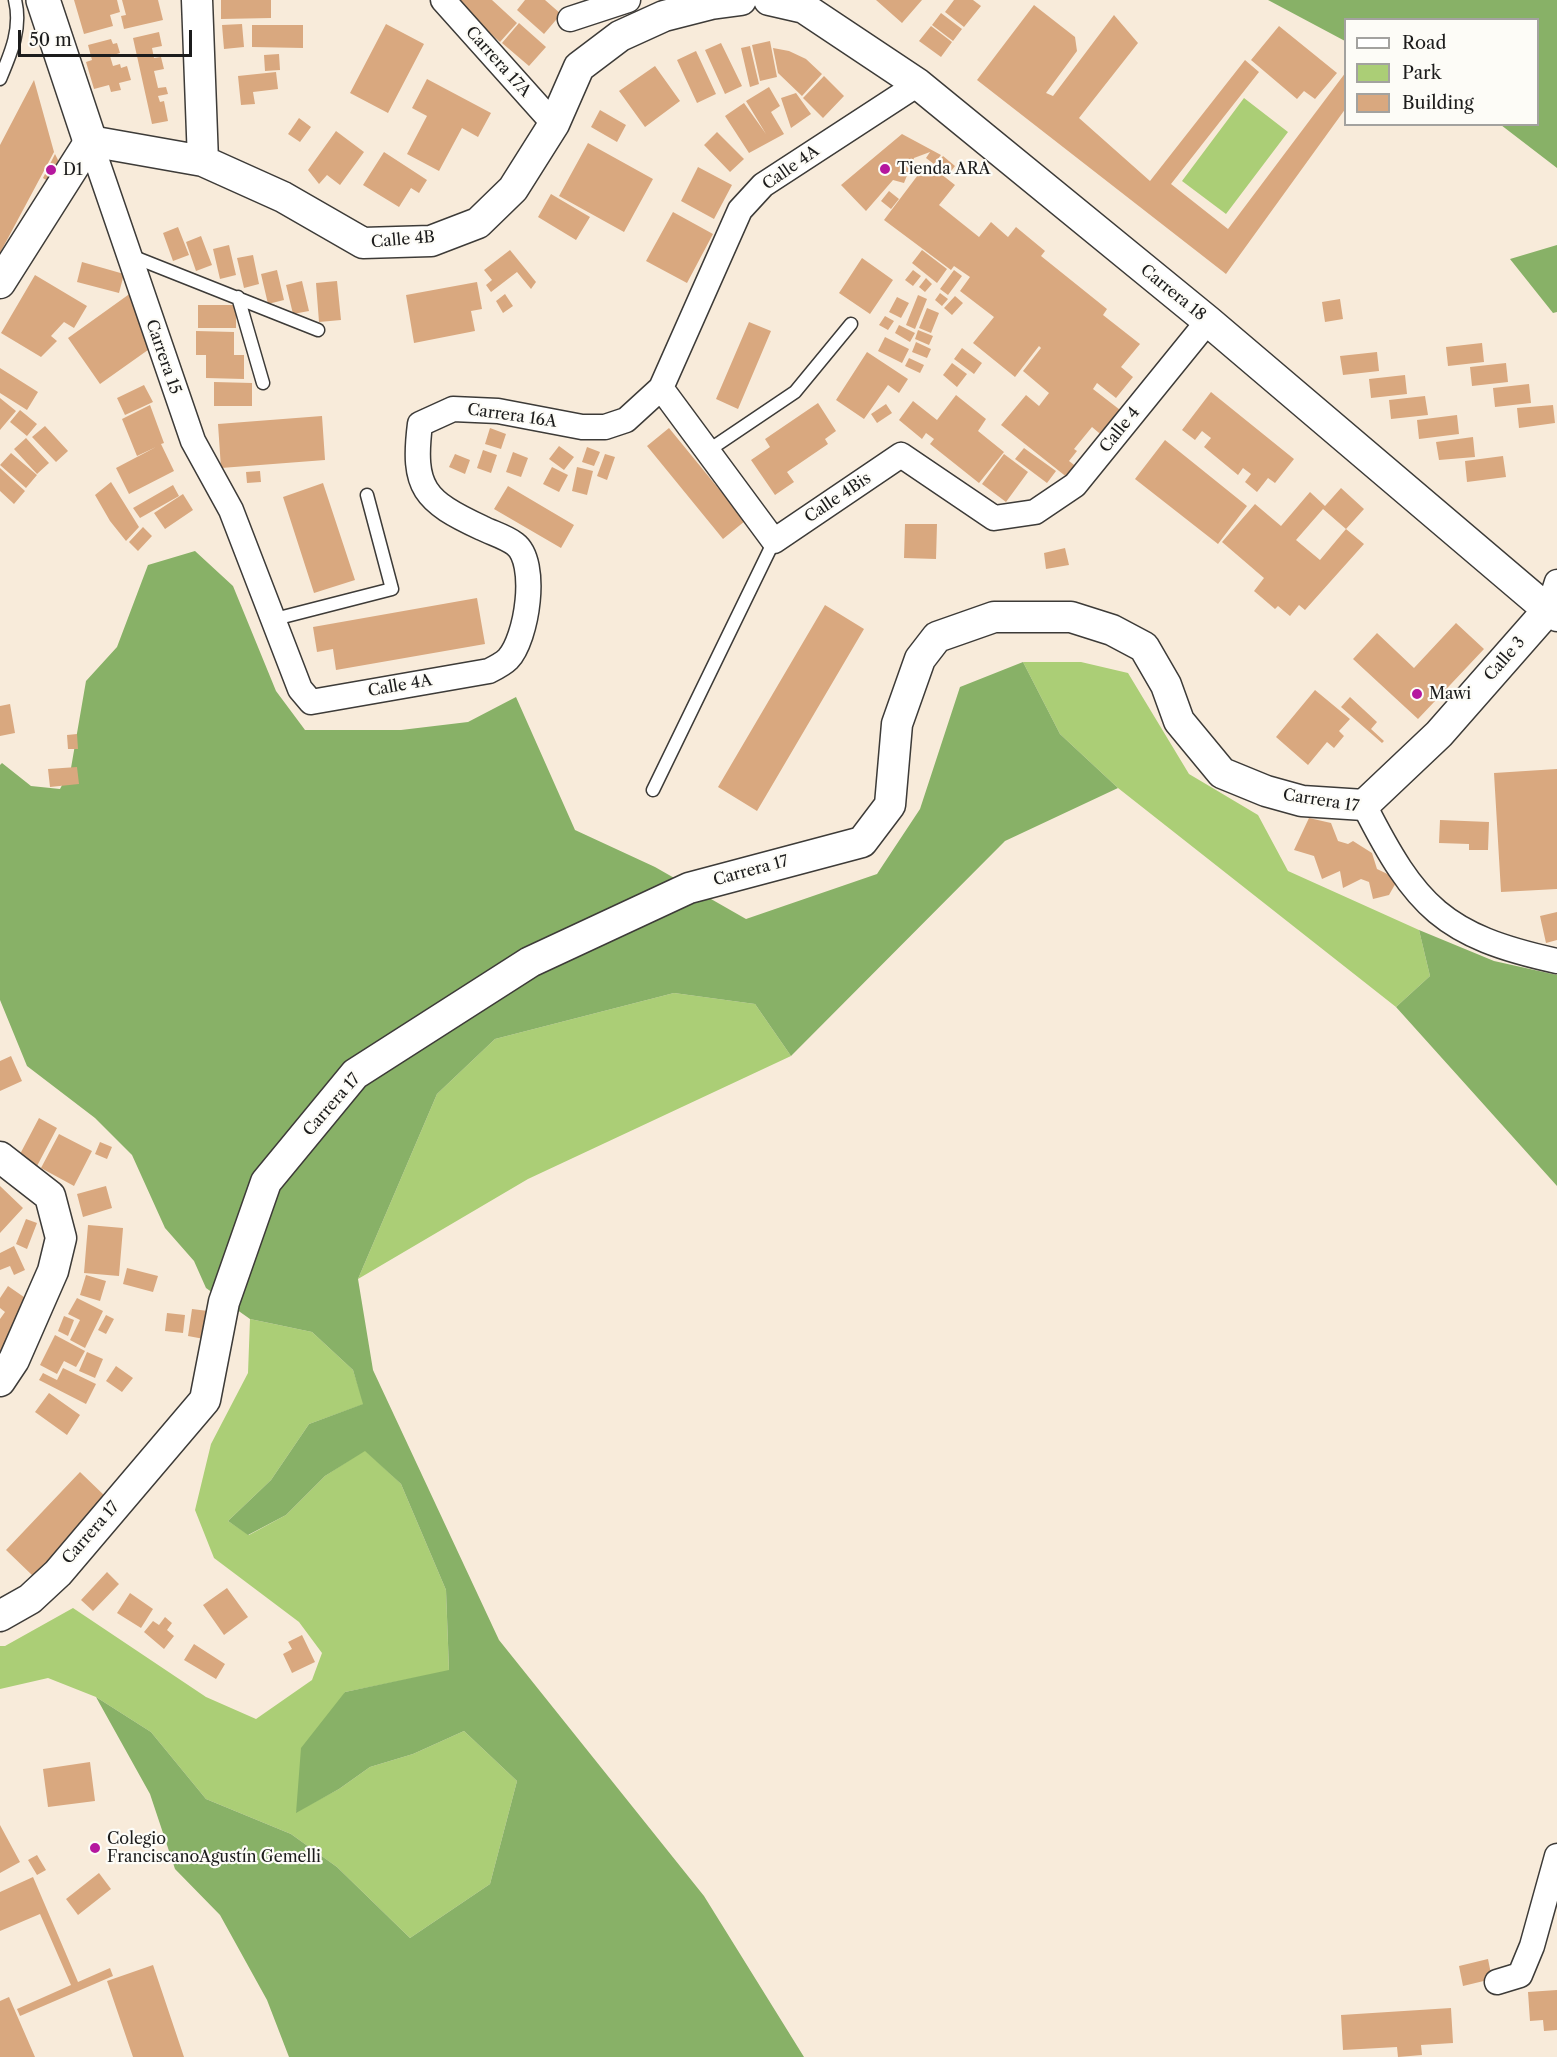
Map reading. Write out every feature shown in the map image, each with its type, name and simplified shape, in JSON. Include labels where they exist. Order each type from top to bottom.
[{"type":"main road","name":"Carrera 15","points":[[43,0],[90,141]]},
{"type":"street","points":[[197,0],[203,161]]},
{"type":"street","name":"Carrera 17A","points":[[443,0],[554,124]]},
{"type":"street","points":[[570,19],[628,0],[663,16]]},
{"type":"street","name":"Calle 4B","points":[[90,141],[203,161],[283,197],[363,243],[431,241],[478,223],[513,189],[554,124],[579,67],[620,36],[663,16],[741,0]]},
{"type":"street","name":"Carrera 18","points":[[769,0],[804,8],[918,84],[1208,321],[1552,614]]},
{"type":"street","name":"Calle 4A","points":[[662,388],[740,210],[763,184],[918,84]]},
{"type":"street","name":"Carrera 15","points":[[90,141],[193,441],[231,510],[275,619],[300,689],[311,702]]},
{"type":"street","points":[[0,283],[90,141]]},
{"type":"street","name":"Calle 4","points":[[901,455],[994,518],[1035,512],[1075,485],[1208,321]]},
{"type":"street","points":[[662,388],[774,542]]},
{"type":"street","name":"Carrera 16A","points":[[489,671],[508,659],[522,635],[529,581],[527,561],[516,544],[443,507],[426,492],[419,478],[416,458],[420,424],[453,409],[498,411],[582,427],[606,427],[626,420],[662,388]]},
{"type":"street","name":"Calle 4Bis","points":[[774,542],[901,455]]},
{"type":"street","name":"Calle 3","points":[[1364,805],[1439,734],[1552,614],[1557,582]]},
{"type":"street","name":"Carrera 17","points":[[0,1616],[30,1599],[58,1573],[205,1400],[224,1302],[266,1182],[355,1074],[530,962],[689,888],[862,842],[890,805],[897,724],[920,659],[937,637],[994,617],[1071,617],[1112,630],[1144,647],[1166,685],[1179,721],[1222,773],[1266,791],[1302,801],[1364,805],[1389,854],[1418,895],[1442,918],[1492,945],[1557,961]]},
{"type":"street","name":"Calle 4A","points":[[311,702],[489,671]]},
{"type":"street","points":[[0,1157],[50,1196],[61,1238],[53,1271],[14,1360],[0,1381]]},
{"type":"street","points":[[1497,1982],[1520,1975],[1533,1946],[1557,1856]]},
{"type":"lane","points":[[0,79],[12,51],[19,16],[15,0]]},
{"type":"lane","points":[[127,254],[318,330]]},
{"type":"lane","points":[[238,297],[263,383]]},
{"type":"lane","points":[[709,450],[795,393],[850,324]]},
{"type":"lane","points":[[275,619],[392,590],[367,495]]},
{"type":"lane","points":[[652,790],[774,542]]},
{"type":"green space","points":[[1268,0],[1557,0],[1557,168],[1502,126],[1539,126],[1539,18],[1344,18],[1344,40]]},
{"type":"green space","points":[[1244,98],[1288,132],[1226,214],[1182,181]]},
{"type":"green space","points":[[1557,245],[1557,312],[1553,313],[1510,259]]},
{"type":"green space","points":[[195,551],[233,586],[276,691],[305,730],[401,730],[468,722],[516,697],[575,830],[655,867],[746,919],[877,874],[920,809],[960,687],[1023,662],[1060,734],[1118,788],[1005,841],[791,1056],[755,1004],[674,993],[495,1039],[437,1094],[358,1279],[373,1370],[499,1640],[704,1896],[804,2057],[289,2057],[267,2000],[220,1915],[175,1869],[150,1794],[96,1697],[151,1732],[206,1799],[291,1834],[337,1867],[410,1938],[490,1884],[517,1781],[464,1731],[413,1754],[370,1767],[339,1789],[296,1813],[301,1748],[345,1692],[449,1670],[446,1590],[401,1484],[365,1451],[325,1476],[286,1515],[248,1535],[228,1521],[271,1480],[309,1424],[363,1404],[353,1370],[312,1332],[250,1319],[206,1288],[194,1261],[165,1228],[132,1155],[95,1118],[27,1066],[0,1000],[0,765],[2,763],[31,786],[60,789],[71,768],[86,681],[117,647],[148,565]]},
{"type":"green space","points":[[1023,662],[1081,662],[1128,673],[1189,774],[1258,815],[1288,871],[1419,930],[1430,976],[1396,1007],[1118,788],[1060,734]]},
{"type":"green space","points":[[1419,930],[1494,961],[1557,975],[1557,1186],[1396,1007],[1430,976]]},
{"type":"green space","points":[[674,993],[755,1004],[791,1056],[528,1179],[358,1279],[437,1094],[495,1039]]},
{"type":"green space","points":[[250,1319],[312,1332],[353,1370],[364,1404],[309,1424],[271,1480],[228,1521],[249,1535],[286,1515],[325,1476],[365,1450],[401,1484],[446,1590],[449,1671],[345,1692],[296,1812],[339,1789],[370,1767],[413,1754],[464,1731],[517,1781],[490,1884],[410,1938],[337,1867],[291,1834],[206,1799],[151,1732],[96,1697],[48,1678],[0,1689],[0,1646],[5,1646],[73,1608],[206,1697],[256,1719],[312,1680],[322,1653],[299,1622],[214,1558],[195,1510],[211,1444],[248,1373]]},
{"type":"building","points":[[74,0],[117,0],[120,12],[110,15],[113,26],[84,34]]},
{"type":"building","points":[[122,0],[158,0],[163,20],[124,29],[121,16],[126,15]]},
{"type":"building","points":[[221,0],[271,0],[271,18],[221,19]]},
{"type":"building","points":[[458,0],[492,0],[517,23],[500,42],[456,2]]},
{"type":"building","points":[[525,0],[545,0],[561,14],[544,34],[517,10]]},
{"type":"building","points":[[876,0],[922,0],[902,23]]},
{"type":"building","points":[[954,0],[973,0],[981,6],[964,27],[945,12]]},
{"type":"building","points":[[1034,5],[1075,37],[1077,51],[1046,93],[1053,96],[1114,15],[1138,43],[1079,118],[1150,181],[1245,60],[1259,72],[1171,184],[1228,229],[1344,75],[1344,111],[1226,274],[977,80]]},
{"type":"building","points":[[941,13],[962,29],[953,41],[932,25]]},
{"type":"building","points":[[519,23],[546,47],[529,66],[502,43]]},
{"type":"building","points":[[242,24],[244,47],[224,49],[222,25]]},
{"type":"building","points":[[386,24],[424,44],[388,113],[350,93]]},
{"type":"building","points":[[252,25],[303,25],[303,48],[252,47]]},
{"type":"building","points":[[931,26],[952,42],[941,57],[919,41]]},
{"type":"building","points":[[1279,26],[1337,73],[1315,99],[1304,91],[1297,99],[1251,60]]},
{"type":"building","points":[[159,32],[162,46],[152,48],[154,58],[161,57],[164,69],[154,71],[158,88],[166,87],[168,94],[158,96],[160,102],[164,101],[168,121],[152,124],[133,38]]},
{"type":"building","points":[[111,39],[113,44],[117,43],[120,53],[110,56],[113,66],[120,64],[121,68],[127,66],[131,80],[119,83],[121,90],[111,92],[109,85],[94,89],[86,62],[92,60],[88,45]]},
{"type":"building","points":[[770,41],[777,77],[760,81],[752,45]]},
{"type":"building","points":[[721,43],[742,86],[725,94],[705,50]]},
{"type":"building","points":[[750,46],[759,84],[750,87],[741,48]]},
{"type":"building","points":[[773,48],[789,51],[806,59],[822,74],[802,96],[778,73]]},
{"type":"building","points":[[696,51],[716,94],[697,103],[677,60]]},
{"type":"building","points":[[279,54],[280,70],[265,71],[264,55]]},
{"type":"building","points":[[655,66],[680,101],[645,127],[619,91]]},
{"type":"building","points":[[276,72],[278,89],[253,92],[255,104],[241,105],[238,76]]},
{"type":"building","points":[[824,76],[844,96],[823,118],[803,98]]},
{"type":"building","points":[[427,79],[491,113],[478,137],[462,128],[439,171],[407,154],[427,116],[412,108]]},
{"type":"building","points":[[34,80],[54,152],[0,253],[0,145]]},
{"type":"building","points":[[769,87],[780,106],[771,112],[784,134],[749,153],[725,116],[744,103],[766,134],[746,101]]},
{"type":"building","points":[[796,93],[811,114],[791,128],[781,98]]},
{"type":"building","points":[[600,110],[626,125],[617,142],[591,127]]},
{"type":"building","points":[[299,118],[311,127],[300,142],[288,134]]},
{"type":"building","points":[[336,131],[364,152],[340,185],[327,175],[319,184],[308,170]]},
{"type":"building","points":[[717,132],[744,159],[730,172],[704,145]]},
{"type":"building","name":"Tienda ARA","points":[[902,134],[941,155],[934,164],[926,158],[930,152],[914,158],[904,183],[893,180],[866,211],[841,185]]},
{"type":"building","points":[[588,143],[653,179],[624,232],[559,196]]},
{"type":"building","points":[[384,152],[427,180],[419,193],[411,188],[399,207],[363,185]]},
{"type":"building","name":"D1","points":[[55,154],[59,162],[48,181],[43,178]]},
{"type":"building","points":[[943,156],[955,166],[948,175],[936,165]]},
{"type":"building","points":[[927,163],[955,185],[939,205],[979,237],[991,222],[1008,237],[1016,227],[1045,251],[1041,256],[1107,309],[1103,315],[1140,344],[1121,367],[1133,377],[1116,398],[1097,383],[1093,389],[1124,413],[1105,438],[1092,427],[1074,449],[1077,451],[1069,461],[1082,471],[1073,482],[1001,425],[1026,395],[1039,406],[1049,393],[1023,371],[1041,348],[1039,346],[1015,377],[973,343],[994,317],[960,291],[970,277],[954,266],[951,270],[884,220]]},
{"type":"building","points":[[698,167],[732,185],[714,219],[681,201]]},
{"type":"building","points":[[889,191],[899,199],[891,209],[881,201]]},
{"type":"building","points":[[551,194],[590,217],[576,240],[538,217]]},
{"type":"building","points":[[673,212],[713,234],[687,283],[646,261]]},
{"type":"building","points":[[178,227],[189,255],[173,261],[163,233]]},
{"type":"building","points":[[201,236],[212,265],[196,271],[186,242]]},
{"type":"building","points":[[229,245],[236,275],[220,279],[213,249]]},
{"type":"building","points":[[510,250],[536,282],[531,289],[517,272],[491,292],[486,285],[492,280],[484,270]]},
{"type":"building","points":[[922,250],[947,269],[937,283],[912,263]]},
{"type":"building","points":[[253,255],[259,284],[244,288],[237,258]]},
{"type":"building","points":[[862,258],[893,280],[870,314],[839,293]]},
{"type":"building","points":[[82,262],[124,274],[119,293],[77,282]]},
{"type":"building","points":[[277,270],[284,300],[268,304],[261,274]]},
{"type":"building","points":[[913,270],[921,276],[913,286],[905,280]]},
{"type":"building","points":[[954,270],[962,276],[948,295],[940,289]]},
{"type":"building","points":[[35,275],[87,306],[74,328],[64,322],[51,336],[57,341],[41,357],[1,333]]},
{"type":"building","points":[[926,278],[932,284],[925,292],[919,287]]},
{"type":"building","points":[[302,281],[309,311],[293,314],[286,285]]},
{"type":"building","points":[[337,281],[341,320],[319,322],[316,283]]},
{"type":"building","points":[[477,282],[482,309],[471,311],[475,331],[414,343],[406,295]]},
{"type":"building","points":[[135,290],[155,345],[100,384],[68,338]]},
{"type":"building","points":[[940,293],[948,299],[942,306],[935,300]]},
{"type":"building","points":[[505,294],[513,306],[503,313],[496,301]]},
{"type":"building","points":[[918,295],[927,299],[915,329],[906,325]]},
{"type":"building","points":[[955,296],[963,303],[952,315],[944,308]]},
{"type":"building","points":[[897,297],[909,303],[901,318],[889,312]]},
{"type":"building","points":[[1340,299],[1343,319],[1325,322],[1322,302]]},
{"type":"building","points":[[198,305],[236,305],[236,328],[198,328]]},
{"type":"building","points":[[927,308],[939,313],[931,333],[919,328]]},
{"type":"building","points":[[885,316],[894,321],[888,330],[879,325]]},
{"type":"building","points":[[749,322],[771,331],[738,409],[716,399]]},
{"type":"building","points":[[899,325],[915,333],[910,342],[895,333]]},
{"type":"building","points":[[918,330],[933,336],[929,345],[915,339]]},
{"type":"building","points":[[196,331],[234,332],[234,355],[244,355],[244,379],[206,378],[206,355],[196,355]]},
{"type":"building","points":[[885,337],[909,349],[902,363],[878,351]]},
{"type":"building","points":[[916,342],[931,349],[927,358],[912,352]]},
{"type":"building","points":[[1482,343],[1484,362],[1448,366],[1446,347]]},
{"type":"building","points":[[962,348],[982,363],[974,374],[954,359]]},
{"type":"building","points":[[867,352],[908,379],[899,393],[888,385],[864,419],[836,400]]},
{"type":"building","points":[[1377,352],[1379,371],[1343,375],[1340,356]]},
{"type":"building","points":[[909,358],[924,365],[920,373],[905,366]]},
{"type":"building","points":[[952,363],[967,374],[957,387],[943,375]]},
{"type":"building","points":[[1506,363],[1508,382],[1472,386],[1470,367]]},
{"type":"building","points":[[0,368],[38,392],[27,410],[0,393]]},
{"type":"building","points":[[1405,375],[1407,394],[1371,398],[1369,379]]},
{"type":"building","points":[[214,382],[252,383],[252,406],[214,406]]},
{"type":"building","points":[[1529,384],[1531,403],[1495,407],[1493,388]]},
{"type":"building","points":[[144,385],[153,402],[125,415],[117,398]]},
{"type":"building","points":[[1211,392],[1294,459],[1275,483],[1268,478],[1257,492],[1245,482],[1251,474],[1243,468],[1238,475],[1204,447],[1211,438],[1202,431],[1195,440],[1182,430]]},
{"type":"building","points":[[956,395],[986,419],[978,431],[1004,452],[979,483],[930,444],[934,439],[926,433],[922,439],[899,420],[913,401],[937,420]]},
{"type":"building","points":[[1425,396],[1428,415],[1391,419],[1389,400]]},
{"type":"building","points":[[0,398],[16,411],[0,430]]},
{"type":"building","points":[[818,403],[836,431],[825,439],[828,444],[787,472],[794,482],[775,495],[751,460],[770,447],[765,439]]},
{"type":"building","points":[[886,404],[892,413],[877,423],[871,414]]},
{"type":"building","points":[[150,405],[164,443],[161,444],[174,471],[129,494],[116,468],[156,447],[137,456],[122,419]]},
{"type":"building","points":[[1553,405],[1555,423],[1519,428],[1517,408]]},
{"type":"building","points":[[20,410],[37,424],[27,436],[10,422]]},
{"type":"building","points":[[1457,415],[1459,434],[1419,439],[1417,420]]},
{"type":"building","points":[[322,416],[325,460],[221,468],[218,424]]},
{"type":"building","points":[[45,426],[68,451],[56,462],[32,437]]},
{"type":"building","points":[[490,428],[506,434],[501,449],[485,444]]},
{"type":"building","points":[[669,428],[745,521],[723,539],[647,446]]},
{"type":"building","points":[[1473,437],[1475,457],[1439,460],[1436,442]]},
{"type":"building","points":[[26,438],[49,463],[37,474],[14,449]]},
{"type":"building","points":[[1165,440],[1247,506],[1218,544],[1135,479]]},
{"type":"building","points":[[559,446],[574,457],[564,470],[549,459]]},
{"type":"building","points":[[587,447],[600,452],[594,466],[582,462]]},
{"type":"building","points":[[1024,448],[1056,471],[1047,483],[1015,459]]},
{"type":"building","points":[[483,450],[497,455],[491,473],[477,468]]},
{"type":"building","points":[[513,452],[528,458],[521,477],[506,472]]},
{"type":"building","points":[[11,453],[37,475],[26,488],[0,465]]},
{"type":"building","points":[[455,454],[470,460],[465,474],[449,467]]},
{"type":"building","points":[[605,454],[615,457],[607,480],[597,476]]},
{"type":"building","points":[[1004,454],[1028,472],[1006,502],[982,484]]},
{"type":"building","points":[[1503,456],[1506,477],[1467,482],[1465,461]]},
{"type":"building","points":[[552,467],[568,475],[559,492],[543,484]]},
{"type":"building","points":[[577,467],[593,471],[587,495],[572,491]]},
{"type":"building","points":[[0,468],[25,491],[14,504],[0,491]]},
{"type":"building","points":[[260,471],[261,482],[247,483],[246,472]]},
{"type":"building","points":[[111,482],[139,527],[126,541],[110,521],[95,495]]},
{"type":"building","points":[[323,483],[355,580],[314,593],[283,497]]},
{"type":"building","points":[[173,485],[179,496],[140,518],[133,508]]},
{"type":"building","points":[[508,486],[574,525],[561,548],[494,509]]},
{"type":"building","points":[[1341,488],[1364,509],[1346,529],[1364,544],[1305,610],[1299,605],[1290,616],[1278,606],[1275,609],[1254,591],[1264,578],[1222,542],[1255,504],[1281,526],[1310,492],[1325,506]],"holes":[[[1323,509],[1346,529],[1320,560],[1296,540]]]},
{"type":"building","points":[[183,494],[193,510],[165,529],[154,513]]},
{"type":"building","points":[[905,524],[937,524],[936,559],[904,558]]},
{"type":"building","points":[[143,527],[152,536],[138,551],[129,542]]},
{"type":"building","points":[[1065,548],[1069,565],[1046,569],[1044,553]]},
{"type":"building","points":[[477,598],[485,644],[336,670],[333,649],[317,652],[313,627]]},
{"type":"building","points":[[825,605],[864,629],[757,811],[718,787]]},
{"type":"building","name":"Mawi","points":[[1456,623],[1484,649],[1418,719],[1353,659],[1377,633],[1414,668]]},
{"type":"building","points":[[1315,690],[1350,719],[1339,731],[1344,736],[1334,748],[1327,742],[1308,765],[1276,737]]},
{"type":"building","points":[[1350,697],[1377,722],[1371,729],[1384,741],[1382,743],[1341,707]]},
{"type":"building","points":[[10,704],[15,733],[0,736],[0,706]]},
{"type":"building","points":[[77,734],[78,749],[68,749],[67,735]]},
{"type":"building","points":[[77,767],[79,784],[50,787],[48,769]]},
{"type":"building","points":[[1557,769],[1557,889],[1501,892],[1494,773]]},
{"type":"building","points":[[1309,818],[1331,823],[1338,841],[1348,844],[1353,841],[1372,853],[1377,869],[1398,879],[1389,895],[1373,899],[1369,882],[1361,879],[1343,888],[1340,871],[1322,879],[1314,856],[1294,850]]},
{"type":"building","points":[[1440,820],[1489,822],[1488,850],[1469,850],[1469,844],[1439,843]]},
{"type":"building","points":[[1557,912],[1557,940],[1546,943],[1540,916]]},
{"type":"building","points":[[11,1056],[22,1081],[0,1091],[0,1061]]},
{"type":"building","points":[[39,1118],[57,1128],[37,1166],[19,1156]]},
{"type":"building","points":[[59,1134],[92,1151],[74,1186],[41,1168]]},
{"type":"building","points":[[100,1142],[112,1147],[107,1159],[95,1154]]},
{"type":"building","points":[[0,1186],[23,1208],[0,1233]]},
{"type":"building","points":[[106,1186],[112,1208],[83,1217],[77,1194]]},
{"type":"building","points":[[26,1219],[37,1223],[27,1249],[16,1244]]},
{"type":"building","points":[[88,1225],[123,1228],[119,1276],[84,1273]]},
{"type":"building","points":[[14,1246],[25,1270],[14,1275],[10,1266],[0,1270],[0,1253]]},
{"type":"building","points":[[127,1268],[158,1276],[153,1292],[123,1284]]},
{"type":"building","points":[[86,1275],[106,1281],[100,1301],[80,1295]]},
{"type":"building","points":[[8,1286],[34,1304],[0,1367],[0,1319],[5,1312],[0,1308],[0,1298]]},
{"type":"building","points":[[77,1298],[103,1311],[85,1348],[70,1340],[80,1320],[68,1314]]},
{"type":"building","points":[[192,1309],[208,1311],[204,1339],[188,1336]]},
{"type":"building","points":[[167,1313],[185,1315],[183,1333],[165,1331]]},
{"type":"building","points":[[106,1315],[114,1319],[106,1334],[98,1330]]},
{"type":"building","points":[[64,1316],[74,1320],[68,1336],[58,1331]]},
{"type":"building","points":[[55,1335],[85,1351],[76,1367],[64,1361],[57,1374],[40,1365]]},
{"type":"building","points":[[87,1352],[103,1359],[95,1378],[79,1371]]},
{"type":"building","points":[[116,1366],[133,1378],[122,1392],[106,1381]]},
{"type":"building","points":[[63,1368],[96,1384],[86,1404],[39,1380],[43,1373],[57,1380]]},
{"type":"building","points":[[49,1393],[80,1415],[67,1435],[35,1412]]},
{"type":"building","points":[[80,1472],[107,1498],[33,1576],[6,1550]]},
{"type":"building","points":[[107,1572],[119,1584],[93,1611],[81,1600]]},
{"type":"building","points":[[227,1588],[248,1617],[224,1635],[203,1605]]},
{"type":"building","points":[[130,1593],[153,1609],[141,1628],[117,1613]]},
{"type":"building","points":[[165,1617],[172,1623],[167,1630],[174,1636],[164,1649],[144,1632],[153,1621],[159,1625]]},
{"type":"building","points":[[302,1635],[315,1662],[292,1673],[283,1654],[292,1649],[288,1642]]},
{"type":"building","points":[[194,1644],[225,1664],[216,1679],[184,1660]]},
{"type":"building","points":[[90,1762],[95,1801],[48,1807],[43,1769]]},
{"type":"building","points":[[0,1825],[20,1862],[0,1873]]},
{"type":"building","points":[[37,1855],[46,1870],[37,1875],[28,1860]]},
{"type":"building","points":[[99,1873],[111,1889],[78,1915],[66,1899]]},
{"type":"building","points":[[33,1877],[78,1982],[110,1968],[113,1976],[20,2016],[17,2009],[71,1985],[40,1914],[0,1931],[0,1892]]},
{"type":"building","points":[[1488,1959],[1492,1979],[1463,1986],[1459,1966]]},
{"type":"building","points":[[153,1965],[184,2057],[133,2057],[107,1981]]},
{"type":"building","points":[[1557,1990],[1557,2030],[1544,2031],[1543,2020],[1530,2021],[1528,1992]]},
{"type":"building","points":[[9,1997],[35,2057],[0,2057],[0,2001]]},
{"type":"building","points":[[1451,2008],[1453,2043],[1421,2045],[1422,2055],[1398,2057],[1397,2047],[1343,2050],[1341,2015]]},
{"type":"place","name":"Tienda ARA","points":[[885,169]]},
{"type":"place","name":"D1","points":[[51,170]]},
{"type":"place","name":"Mawi","points":[[1417,694]]},
{"type":"place","name":"Colegio FranciscanoAgustín Gemelli","points":[[95,1848]]}]
